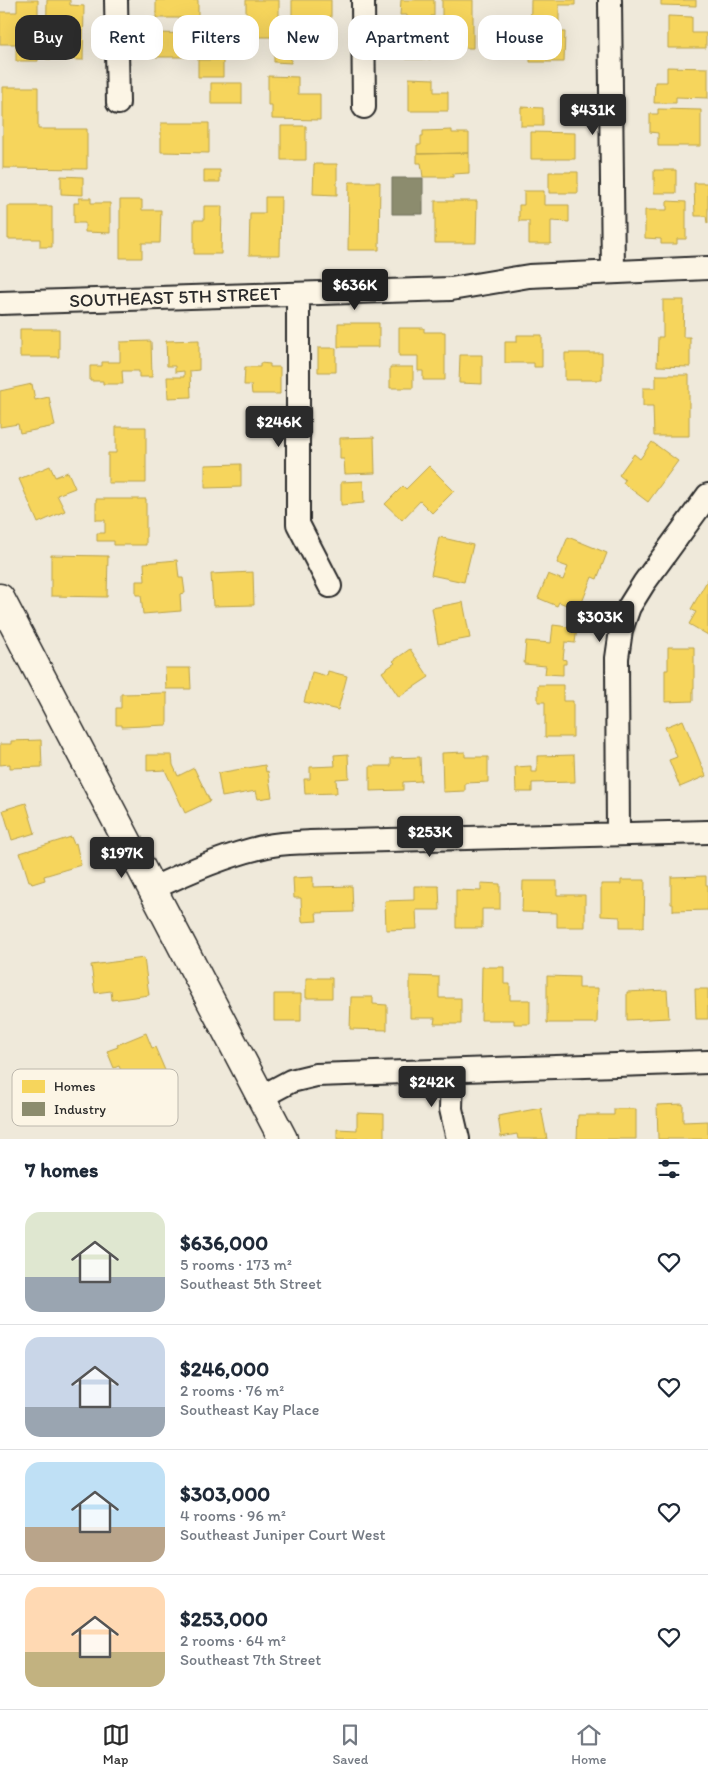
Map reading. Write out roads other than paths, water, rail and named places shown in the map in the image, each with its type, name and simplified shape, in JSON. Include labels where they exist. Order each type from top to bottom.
[{"type":"street","points":[[116,0],[118,104]]},
{"type":"street","points":[[363,0],[364,108]]},
{"type":"street","points":[[610,0],[613,272]]},
{"type":"street","name":"SOUTHEAST 5TH STREET","points":[[0,303],[452,289],[529,276],[708,268]]},
{"type":"street","points":[[298,294],[298,524],[330,586]]},
{"type":"street","points":[[618,834],[617,658],[621,630],[629,607],[644,583],[708,495]]},
{"type":"street","points":[[0,598],[283,1139]]},
{"type":"street","points":[[152,889],[195,869],[234,854],[269,845],[310,842],[708,832]]},
{"type":"street","points":[[261,1097],[291,1081],[316,1075],[708,1062]]},
{"type":"street","points":[[452,1071],[451,1109],[458,1139]]}]
